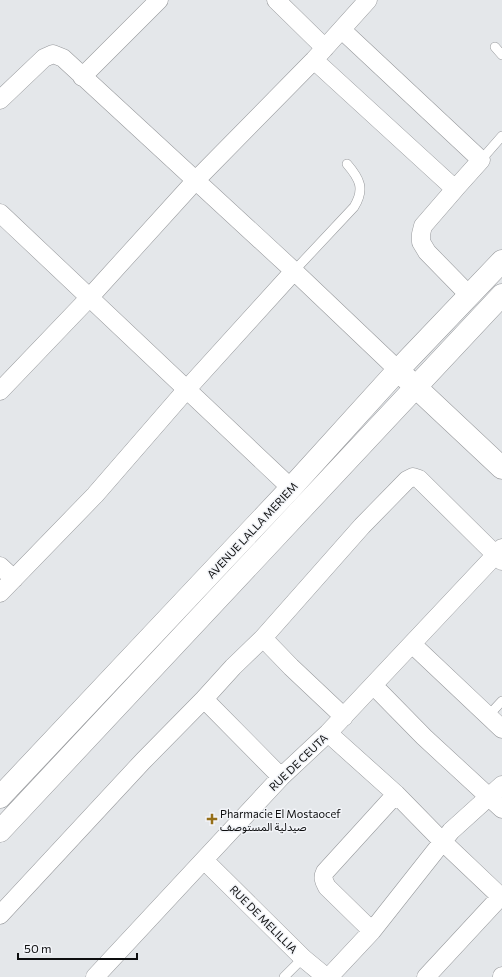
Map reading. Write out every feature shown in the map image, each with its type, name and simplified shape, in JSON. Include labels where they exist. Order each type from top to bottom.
[{"type":"street","points":[[82,77],[159,0]]},
{"type":"street","points":[[276,0],[320,54],[455,189]]},
{"type":"street","points":[[0,392],[89,298],[196,180],[320,54],[368,0]]},
{"type":"street","points":[[342,30],[482,160],[423,226],[420,234],[421,242],[427,252],[469,295]]},
{"type":"street","points":[[0,100],[44,58],[53,54],[63,58],[294,271],[502,468]]},
{"type":"street","points":[[0,213],[291,488]]},
{"type":"street","name":"AVENUE LALLA MERIEM","points":[[0,797],[291,488],[398,370],[502,261]]},
{"type":"street","points":[[0,594],[95,495],[187,389],[294,271]]},
{"type":"street","name":"AVENUE LALLA MERIEM","points":[[0,831],[502,295]]},
{"type":"street","points":[[0,915],[143,761],[233,667],[263,638],[362,526],[407,480],[413,478],[419,479],[500,555]]},
{"type":"street","name":"RUE DE CEUTA","points":[[96,977],[281,777],[344,717],[412,644],[500,555]]},
{"type":"street","points":[[0,566],[14,579]]},
{"type":"street","points":[[263,638],[344,717]]},
{"type":"street","points":[[412,644],[502,729]]},
{"type":"street","points":[[373,685],[424,737],[470,780],[496,791],[502,809]]},
{"type":"street","points":[[204,699],[281,777]]},
{"type":"street","points":[[328,733],[396,794],[443,842],[501,897],[426,977]]},
{"type":"street","points":[[328,977],[372,931],[451,831],[496,791]]},
{"type":"street","points":[[372,931],[327,886],[323,875],[396,794]]},
{"type":"street","name":"RUE DE MELILLIA","points":[[204,860],[303,958],[328,977]]},
{"type":"lane","points":[[495,47],[502,54]]},
{"type":"lane","points":[[482,160],[502,136]]},
{"type":"lane","points":[[294,271],[354,207],[359,198],[360,186],[357,176],[347,164]]},
{"type":"lane","points":[[488,716],[502,701]]},
{"type":"lane","points":[[284,977],[303,958]]},
{"type":"place","name":"Pharmacie El Mostaocef صيدلية المستوصف","points":[[212,819]]}]
